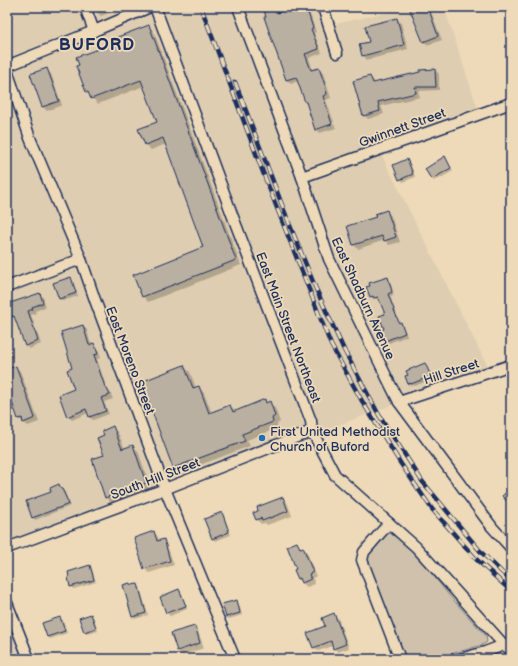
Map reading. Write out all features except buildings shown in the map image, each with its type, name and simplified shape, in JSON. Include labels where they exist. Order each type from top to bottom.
[{"type":"street","points":[[85,7],[94,31]]},
{"type":"street","points":[[7,66],[150,7]]},
{"type":"street","name":"East Main Street Northeast","points":[[155,7],[311,421],[312,431],[335,475],[416,547],[507,648]]},
{"type":"street","name":"East Shadburn Avenue","points":[[238,7],[302,177],[329,259],[399,402],[492,527],[511,548]]},
{"type":"street","points":[[323,7],[337,52]]},
{"type":"street","name":"East Moreno Street","points":[[7,70],[30,138],[81,259],[165,489],[235,659]]},
{"type":"street","name":"Gwinnett Street","points":[[302,177],[511,103]]},
{"type":"street","points":[[7,287],[81,259]]},
{"type":"street","name":"Hill Street","points":[[399,402],[511,365]]},
{"type":"street","name":"South Hill Street","points":[[7,548],[165,489],[312,431]]},
{"type":"street","points":[[389,523],[364,552],[362,560],[400,659]]},
{"type":"street","points":[[7,603],[29,659]]},
{"type":"street","points":[[460,659],[507,648]]},
{"type":"shaded area","points":[[7,7],[317,7],[323,27],[410,7],[444,7],[481,118],[381,154],[489,369],[7,548]]},
{"type":"shaded area","points":[[390,533],[399,539],[421,560],[447,593],[486,636],[487,642],[464,650],[429,658],[409,659],[402,656],[366,559],[382,536]]},
{"type":"shaded area","points":[[7,612],[28,659],[7,659]]},
{"type":"railway","points":[[201,7],[264,175],[331,345],[362,401],[401,464],[432,509],[476,559],[511,591]]},
{"type":"railway","points":[[235,82],[316,289],[344,350],[379,415],[422,481],[481,552],[511,581]]},
{"type":"place","name":"First United Methodist Church of Buford","points":[[262,438]]},
{"type":"district","name":"BUFORD","points":[[97,44]]}]
